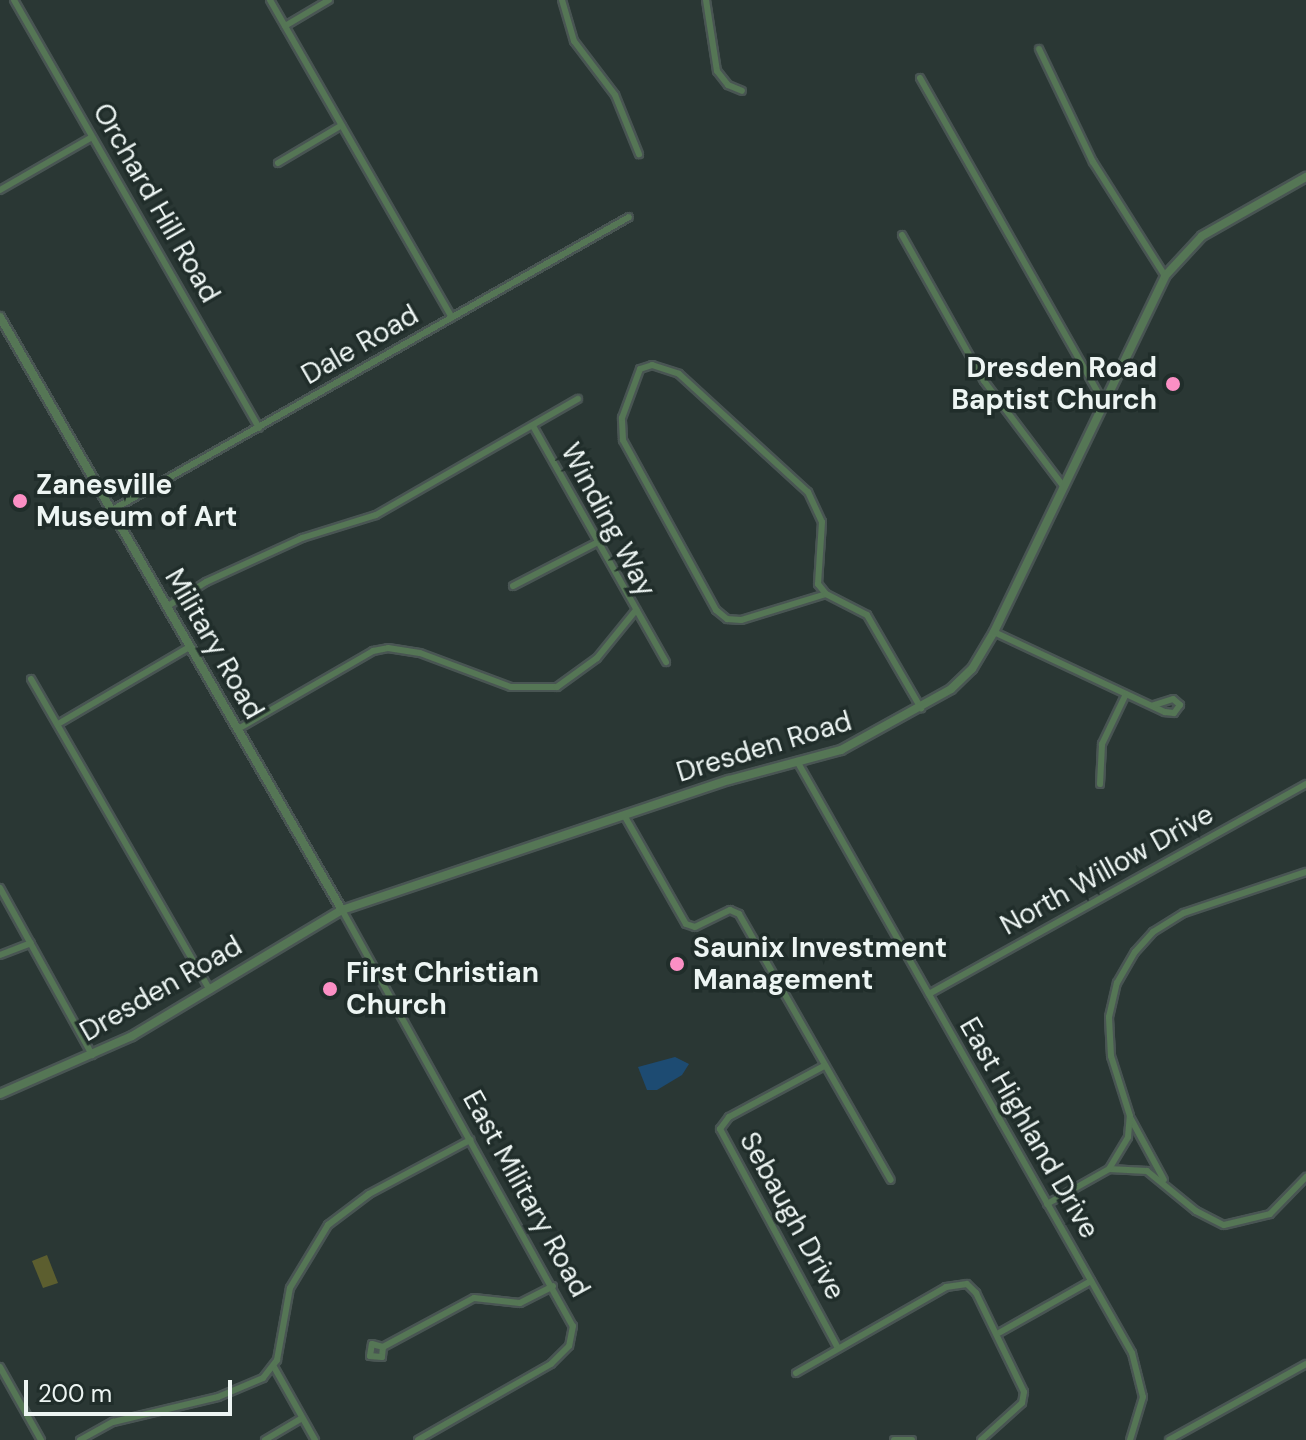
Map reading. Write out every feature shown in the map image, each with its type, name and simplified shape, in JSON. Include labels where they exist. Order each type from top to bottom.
[{"type":"street","name":"Orchard Hill Road","points":[[14,0],[259,428]]},
{"type":"street","points":[[270,0],[452,318]]},
{"type":"street","points":[[285,26],[329,0]]},
{"type":"street","points":[[562,0],[574,41],[621,105],[639,154]]},
{"type":"street","points":[[706,0],[717,71],[728,85],[742,91]]},
{"type":"street","points":[[1039,49],[1093,162],[1165,276]]},
{"type":"street","points":[[920,78],[1103,402]]},
{"type":"street","points":[[278,163],[342,125]]},
{"type":"street","points":[[0,190],[92,137]]},
{"type":"street","name":"Dresden Road","points":[[0,1094],[92,1055],[210,990],[342,910],[624,815],[850,747],[921,708],[966,676],[994,632],[1165,276],[1202,236],[1306,177]]},
{"type":"street","name":"Dale Road","points":[[112,510],[629,217]]},
{"type":"street","points":[[902,235],[990,390],[1063,486]]},
{"type":"street","name":"Military Road","points":[[0,317],[342,910]]},
{"type":"street","points":[[826,594],[741,620],[727,619],[716,610],[623,440],[627,401],[644,366],[679,374],[808,492],[822,522],[816,577],[826,594],[867,615],[921,708]]},
{"type":"street","name":"Winding Way","points":[[168,606],[206,582],[302,538],[376,515],[578,399]]},
{"type":"street","name":"Winding Way","points":[[238,729],[373,651],[388,648],[420,653],[511,687],[557,687],[590,665],[636,610],[533,426]]},
{"type":"street","points":[[513,586],[598,542]]},
{"type":"street","points":[[636,610],[666,662]]},
{"type":"street","points":[[994,632],[1154,705]]},
{"type":"street","points":[[58,724],[191,646]]},
{"type":"street","points":[[31,679],[210,990]]},
{"type":"street","points":[[1100,784],[1102,744],[1126,694]]},
{"type":"street","name":"East Highland Drive","points":[[797,761],[1140,1373],[1141,1411],[1130,1440]]},
{"type":"street","name":"North Willow Drive","points":[[929,994],[1306,784]]},
{"type":"street","points":[[624,815],[686,924],[695,927],[730,910],[739,914],[891,1180]]},
{"type":"street","points":[[1165,1183],[1130,1116],[1111,1056],[1109,1017],[1117,983],[1135,952],[1153,932],[1184,913],[1306,872]]},
{"type":"street","points":[[0,888],[92,1055]]},
{"type":"street","name":"East Military Road","points":[[342,910],[573,1326],[566,1350],[533,1376],[418,1440]]},
{"type":"street","points":[[0,955],[31,943]]},
{"type":"street","name":"Sebaugh Drive","points":[[824,1066],[729,1117],[720,1129],[838,1348]]},
{"type":"street","points":[[1109,1169],[1128,1137],[1130,1116]]},
{"type":"street","points":[[315,1440],[274,1367],[290,1288],[328,1225],[369,1194],[470,1140]]},
{"type":"street","points":[[1047,1204],[1109,1169],[1138,1168],[1165,1183],[1209,1219],[1234,1225],[1270,1214],[1306,1177]]},
{"type":"street","points":[[997,1334],[1091,1281]]},
{"type":"street","points":[[796,1373],[961,1283],[976,1293],[1023,1384],[1024,1398],[981,1440]]},
{"type":"street","points":[[383,1347],[474,1298],[520,1303],[553,1286]]},
{"type":"street","points":[[1169,1440],[1306,1364]]},
{"type":"street","points":[[0,1367],[41,1440]]},
{"type":"street","points":[[80,1440],[127,1417],[241,1389],[274,1367]]},
{"type":"street","points":[[265,1440],[302,1418]]},
{"type":"street","points":[[894,1440],[912,1440]]},
{"type":"green space","points":[[47,1255],[58,1283],[43,1288],[32,1261]]},
{"type":"water","points":[[675,1057],[689,1064],[682,1075],[657,1090],[647,1090],[638,1067]]},
{"type":"place","name":"Dresden Road Baptist Church","points":[[1173,384]]},
{"type":"place","name":"Zanesville Museum of Art","points":[[20,501]]},
{"type":"place","name":"Saunix Investment Management","points":[[677,964]]},
{"type":"place","name":"First Christian Church","points":[[330,989]]}]
